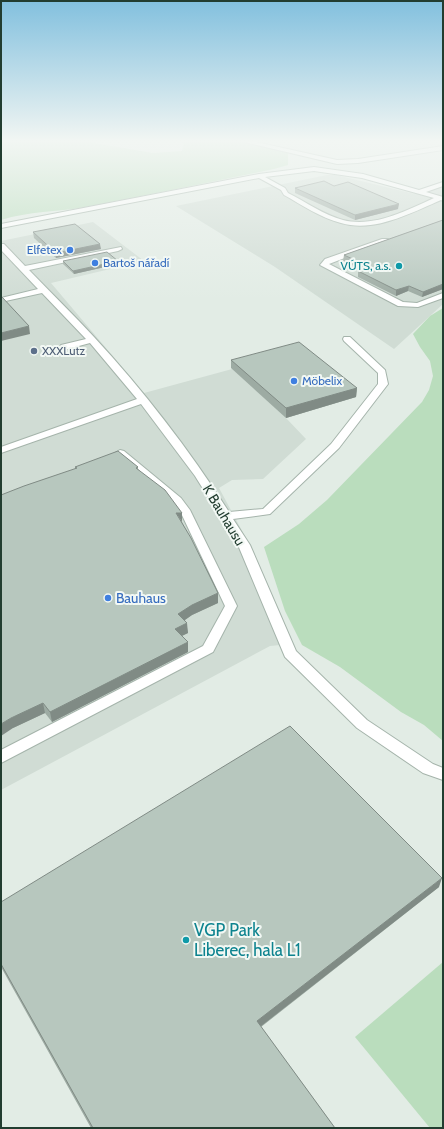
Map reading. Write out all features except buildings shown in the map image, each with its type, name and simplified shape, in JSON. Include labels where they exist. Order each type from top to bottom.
[{"type":"street","points":[[1,226],[166,195]]},
{"type":"street","points":[[287,195],[342,221],[352,224],[364,224],[406,212],[442,198]]},
{"type":"street","points":[[429,195],[442,198]]},
{"type":"street","points":[[392,239],[328,261],[324,265],[401,304],[418,305],[443,295]]},
{"type":"street","name":"K Bauhausu","points":[[1,246],[92,340],[143,400],[200,475],[244,545],[290,654],[362,724],[428,769],[443,774]]},
{"type":"street","points":[[23,270],[118,249]]},
{"type":"street","points":[[1,300],[44,290]]},
{"type":"street","points":[[64,347],[92,340]]},
{"type":"street","points":[[227,516],[266,512],[334,446],[383,384],[382,372],[347,340]]},
{"type":"street","points":[[1,450],[143,400]]},
{"type":"street","points":[[1,757],[208,649],[231,606],[186,512],[177,500],[120,453]]},
{"type":"shaded area","points":[[231,195],[443,195],[443,304],[394,349],[275,267],[176,206]]},
{"type":"shaded area","points":[[93,222],[144,261],[51,283],[144,393],[298,351],[356,397],[286,418],[306,439],[263,479],[232,480],[219,488],[246,538],[291,644],[270,646],[1,790],[1,241]]},
{"type":"green space","points":[[1,195],[147,195],[85,207],[32,213],[1,220]]},
{"type":"green space","points":[[443,308],[443,741],[424,725],[401,712],[340,667],[302,645],[285,611],[264,547],[299,524],[327,500],[422,402],[429,390],[433,376],[430,361],[413,334],[430,316]]},
{"type":"green space","points":[[443,962],[443,1128],[430,1128],[355,1037]]},
{"type":"place","name":"Elfetex","points":[[70,250]]},
{"type":"place","name":"Bartoš nářadí","points":[[95,263]]},
{"type":"place","name":"VÚTS, a.s.","points":[[399,266]]},
{"type":"place","name":"XXXLutz","points":[[34,351]]},
{"type":"place","name":"Möbelix","points":[[294,381]]},
{"type":"place","name":"Bauhaus","points":[[108,598]]},
{"type":"place","name":"VGP Park Liberec, hala L1","points":[[186,940]]}]
